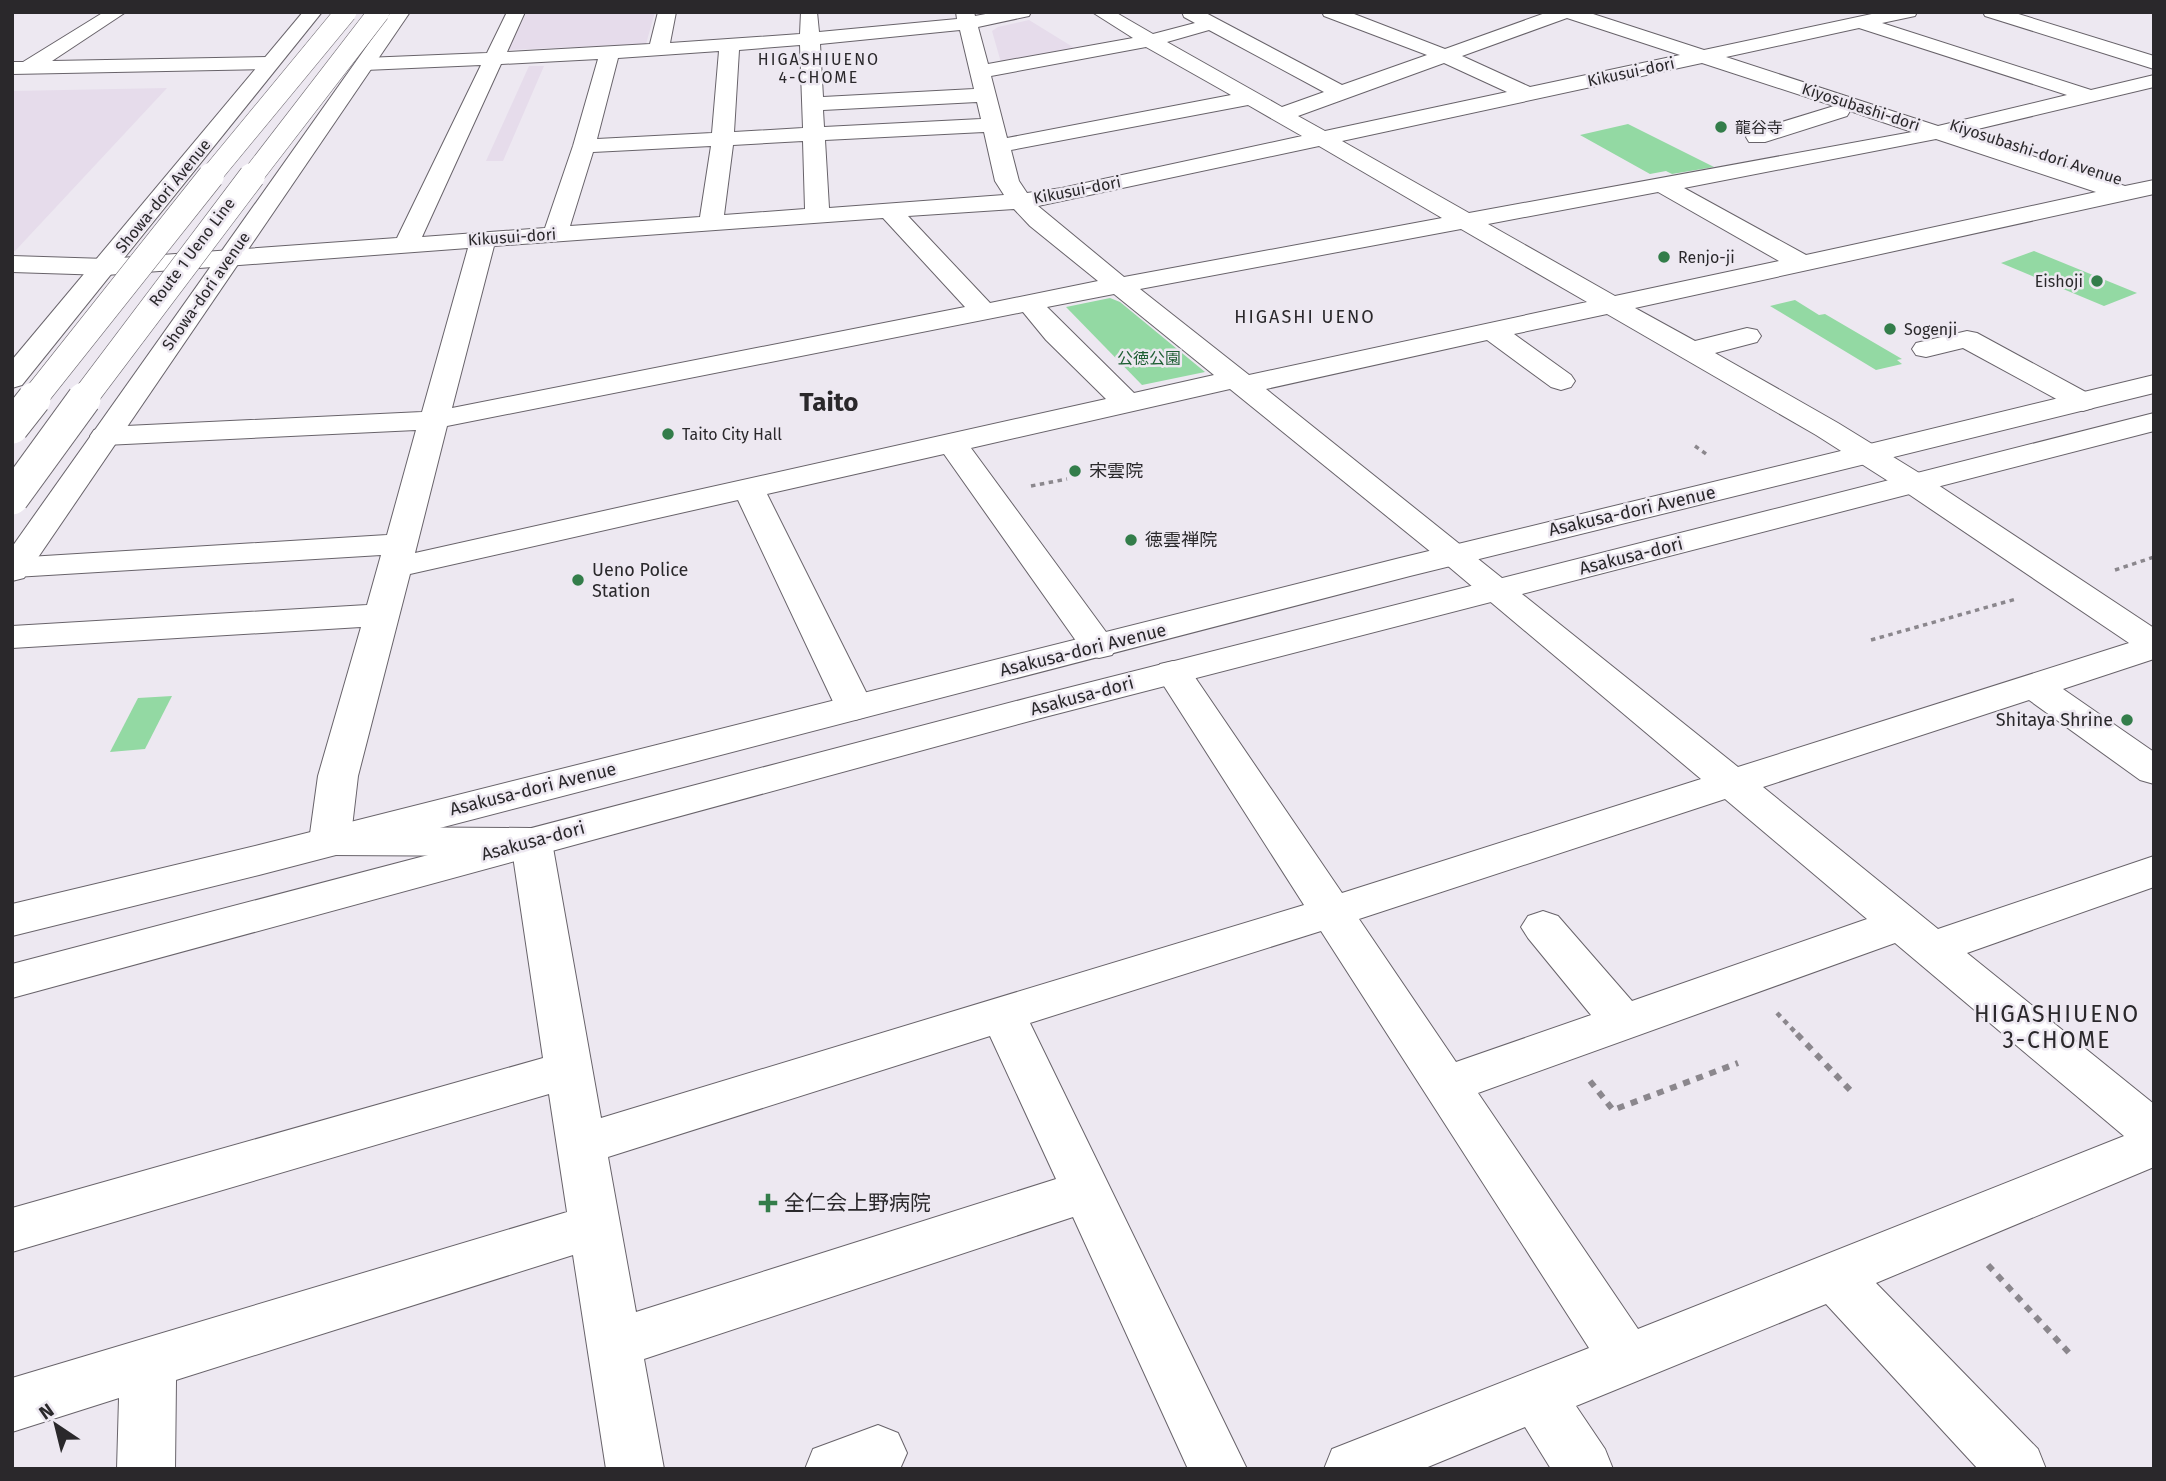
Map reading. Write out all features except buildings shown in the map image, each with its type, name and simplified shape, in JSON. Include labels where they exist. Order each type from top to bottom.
[{"type":"main road","points":[[20,68],[117,12]]},
{"type":"main road","name":"Showa-dori Avenue","points":[[12,379],[313,12]]},
{"type":"main road","name":"Route 1 Ueno Line","points":[[12,427],[182,211],[346,12]]},
{"type":"main road","name":"Route 1 Ueno Line","points":[[12,498],[167,285],[379,12]]},
{"type":"main road","name":"Showa-dori avenue","points":[[13,569],[401,12]]},
{"type":"main road","points":[[406,244],[516,12]]},
{"type":"main road","points":[[658,50],[667,12]]},
{"type":"main road","points":[[809,12],[817,215]]},
{"type":"main road","points":[[365,64],[729,45],[810,38],[1022,12]]},
{"type":"main road","points":[[1101,12],[1869,455],[2154,645]]},
{"type":"main road","points":[[1189,12],[1341,93]]},
{"type":"main road","points":[[1331,12],[1444,55],[1527,94]]},
{"type":"main road","points":[[1280,115],[1567,12]]},
{"type":"main road","name":"Kiyosubashi-dori","points":[[1567,12],[1712,54],[1949,130],[2122,193]]},
{"type":"main road","points":[[1598,12],[1712,54]]},
{"type":"main road","name":"Kikusui-dori","points":[[12,264],[106,267],[1020,201],[1062,195],[1908,12]]},
{"type":"main road","points":[[1992,12],[2154,63]]},
{"type":"main road","points":[[966,18],[1007,181],[1020,201],[1039,221],[1454,554],[1729,784],[2154,1132]]},
{"type":"main road","points":[[1861,22],[2090,96]]},
{"type":"main road","points":[[980,72],[1150,41],[1212,24]]},
{"type":"main road","points":[[711,223],[723,139],[729,45]]},
{"type":"main road","points":[[555,234],[584,146],[610,52]]},
{"type":"main road","points":[[20,68],[269,63]]},
{"type":"main road","points":[[105,436],[433,420],[1029,303],[1466,222],[1631,186],[1662,185],[1949,130],[2154,81]]},
{"type":"main road","points":[[813,104],[986,95]]},
{"type":"main road","points":[[584,146],[815,134],[996,136],[1251,99]]},
{"type":"main road","points":[[1757,137],[1839,111]]},
{"type":"main road","name":"Kiyosubashi-dori Avenue","points":[[1949,130],[2152,192]]},
{"type":"main road","points":[[1662,185],[1805,265]]},
{"type":"main road","points":[[13,569],[399,555],[748,488],[1127,403],[1492,331],[1805,265],[2122,193],[2152,192]]},
{"type":"main road","points":[[889,210],[984,312]]},
{"type":"main road","points":[[483,239],[338,776],[330,841],[531,842],[635,1469]]},
{"type":"main road","points":[[1029,303],[1056,334],[1127,403]]},
{"type":"main road","points":[[1492,331],[1561,381]]},
{"type":"main road","points":[[958,341],[1010,332],[1056,334]]},
{"type":"main road","points":[[1691,351],[1747,336]]},
{"type":"main road","points":[[1926,349],[1967,339],[2083,402]]},
{"type":"main road","name":"Asakusa-dori Avenue","points":[[12,920],[1454,554],[2154,384]]},
{"type":"main road","name":"Asakusa-dori","points":[[12,981],[1173,672],[1918,486],[2154,422]]},
{"type":"main road","points":[[951,442],[1099,646]]},
{"type":"main road","points":[[748,488],[855,708]]},
{"type":"main road","points":[[12,636],[383,615]]},
{"type":"main road","points":[[581,1145],[1332,912],[2154,645]]},
{"type":"main road","points":[[1173,672],[1626,1358]]},
{"type":"main road","points":[[2033,685],[2154,771]]},
{"type":"main road","points":[[1446,1085],[1745,979],[2154,871]]},
{"type":"main road","points":[[1543,927],[1624,1023]]},
{"type":"main road","points":[[1003,1014],[1218,1469]]},
{"type":"main road","points":[[12,1230],[569,1069]]},
{"type":"main road","points":[[1353,1469],[2154,1145]]},
{"type":"main road","points":[[614,1344],[1086,1191]]},
{"type":"main road","points":[[12,1405],[595,1226]]},
{"type":"main road","points":[[1834,1276],[2017,1469]]},
{"type":"main road","points":[[146,1469],[148,1364]]},
{"type":"main road","points":[[1536,1395],[1584,1469]]},
{"type":"path","points":[[1695,446],[1712,458]]},
{"type":"path","points":[[1745,979],[1851,1091]]},
{"type":"path","points":[[1561,1045],[1613,1110],[1738,1063]]},
{"type":"path","points":[[1952,1226],[2071,1355]]},
{"type":"shaded area","points":[[527,12],[655,12],[646,44],[508,50]]},
{"type":"shaded area","points":[[1029,20],[1081,52],[1002,66],[992,31],[998,27]]},
{"type":"shaded area","points":[[529,66],[544,66],[503,161],[486,161]]},
{"type":"shaded area","points":[[167,88],[15,251],[12,251],[12,91]]},
{"type":"green space","points":[[1628,124],[1714,167],[1672,174],[1666,171],[1650,174],[1580,135]]},
{"type":"green space","points":[[2034,251],[2137,293],[2104,306],[2001,263]]},
{"type":"green space","name":"公徳公園","points":[[1110,298],[1120,302],[1205,372],[1142,385],[1066,307]]},
{"type":"green space","points":[[1795,300],[1819,315],[1825,314],[1902,359],[1897,360],[1902,364],[1876,370],[1770,306]]},
{"type":"green space","points":[[172,696],[145,749],[110,752],[138,698]]},
{"type":"place","name":"龍谷寺","points":[[1721,127]]},
{"type":"place","name":"Renjo-ji","points":[[1664,257]]},
{"type":"place","name":"Eishoji","points":[[2097,281]]},
{"type":"place","name":"Sogenji","points":[[1890,329]]},
{"type":"place","name":"Taito City Hall","points":[[668,434]]},
{"type":"place","name":"宋雲院","points":[[1075,471]]},
{"type":"place","name":"徳雲禅院","points":[[1131,540]]},
{"type":"place","name":"Ueno Police Station","points":[[578,580]]},
{"type":"place","name":"Shitaya Shrine","points":[[2127,720]]},
{"type":"place","name":"全仁会上野病院","points":[[768,1203]]},
{"type":"district","name":"HIGASHIUENO 4-CHOME","points":[[819,68]]},
{"type":"district","name":"HIGASHI UENO","points":[[1305,317]]},
{"type":"district","name":"Taito","points":[[829,402]]},
{"type":"district","name":"HIGASHIUENO 3-CHOME","points":[[2057,1027]]}]
